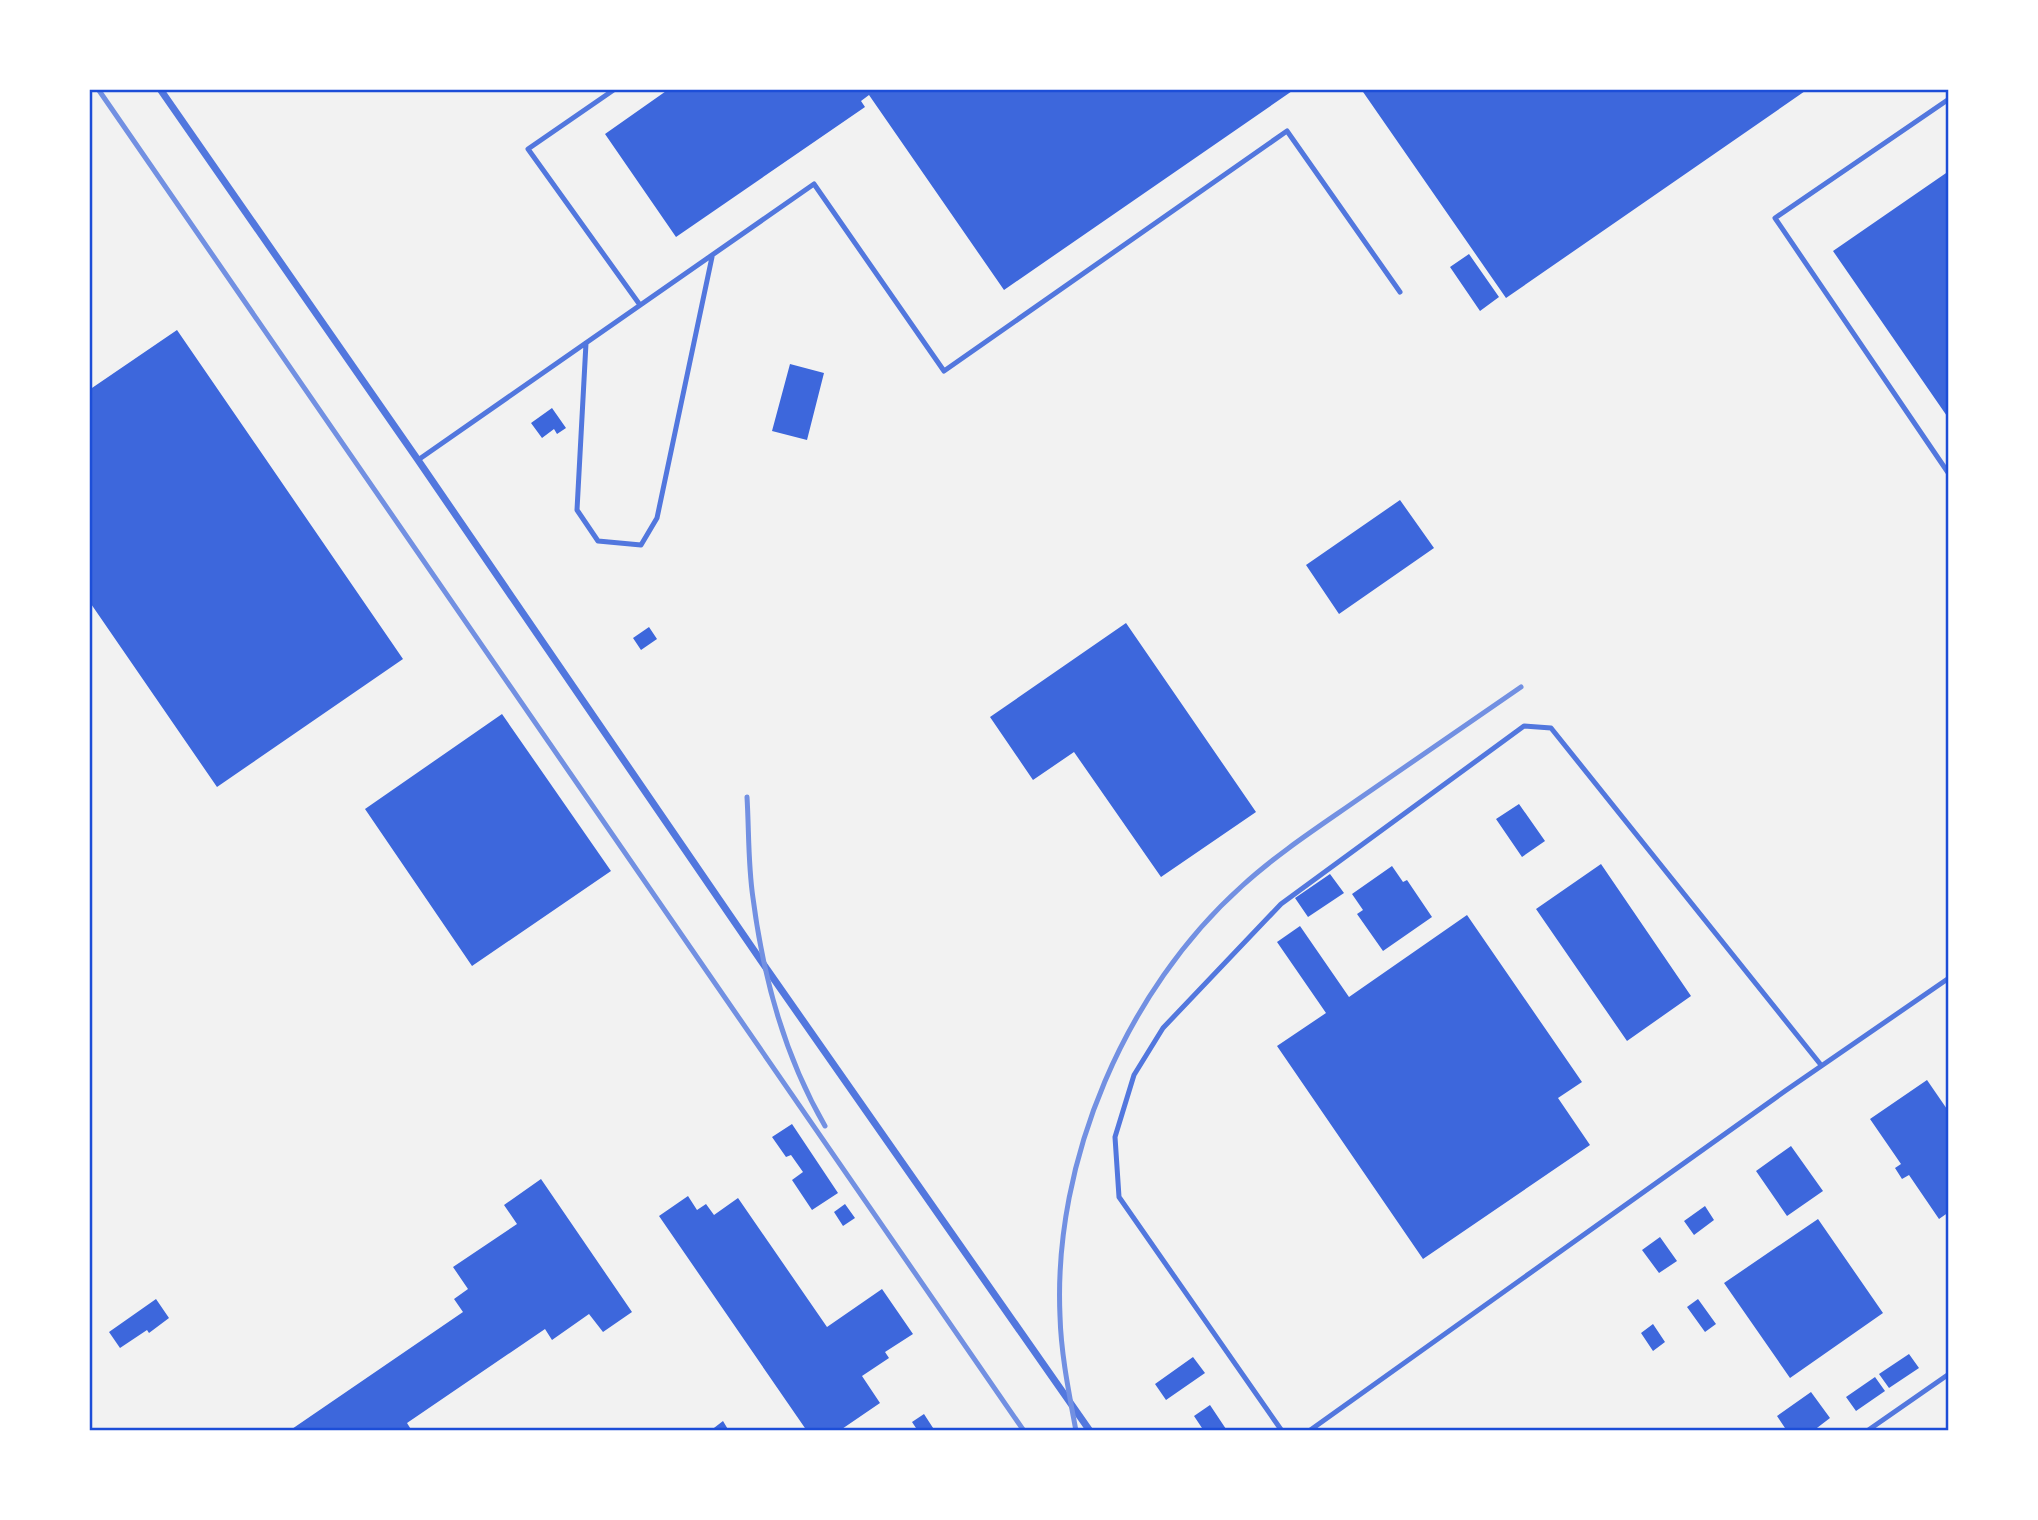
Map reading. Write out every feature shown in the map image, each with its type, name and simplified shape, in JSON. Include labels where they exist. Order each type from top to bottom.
[{"type":"street","points":[[160,89],[772,976],[1090,1431]]},
{"type":"lane","points":[[615,89],[528,149],[640,305]]},
{"type":"lane","points":[[1949,99],[1775,218],[1949,474]]},
{"type":"lane","points":[[418,460],[814,184],[944,371],[1287,131],[1400,292]]},
{"type":"lane","points":[[586,343],[577,510],[598,541],[641,545],[657,518],[712,256]]},
{"type":"lane","points":[[1282,1431],[1119,1197],[1115,1137],[1134,1074],[1163,1028],[1281,904],[1524,726],[1551,728],[1821,1065]]},
{"type":"lane","points":[[1309,1431],[1821,1065],[1949,978]]},
{"type":"lane","points":[[1867,1431],[1949,1374]]},
{"type":"building","points":[[669,89],[1295,89],[1004,290],[869,95],[861,101],[865,107],[676,237],[605,134]]},
{"type":"building","points":[[1361,89],[1808,89],[1506,298]]},
{"type":"building","points":[[1949,171],[1949,419],[1833,251]]},
{"type":"building","points":[[1469,254],[1499,297],[1480,311],[1450,267]]},
{"type":"building","points":[[177,330],[403,659],[217,787],[89,601],[89,390]]},
{"type":"building","points":[[790,364],[824,373],[807,440],[772,431]]},
{"type":"building","points":[[552,408],[566,428],[557,434],[554,429],[542,438],[531,423]]},
{"type":"building","points":[[1400,500],[1434,548],[1339,614],[1306,565]]},
{"type":"building","points":[[1126,623],[1256,812],[1161,877],[1074,752],[1033,780],[990,717]]},
{"type":"building","points":[[649,627],[657,639],[641,650],[633,638]]},
{"type":"building","points":[[502,714],[611,871],[472,966],[365,809]]},
{"type":"building","points":[[1519,804],[1545,841],[1522,857],[1496,819]]},
{"type":"building","points":[[1601,864],[1691,996],[1627,1041],[1536,909]]},
{"type":"building","points":[[1392,866],[1403,882],[1407,880],[1432,917],[1383,951],[1357,914],[1363,910],[1352,894]]},
{"type":"building","points":[[1330,874],[1344,893],[1308,917],[1295,898]]},
{"type":"building","points":[[1467,915],[1582,1082],[1558,1098],[1590,1145],[1423,1259],[1277,1046],[1326,1013],[1277,942],[1300,926],[1349,997]]},
{"type":"building","points":[[1927,1080],[1949,1112],[1949,1212],[1939,1219],[1909,1175],[1902,1179],[1895,1168],[1901,1164],[1870,1119]]},
{"type":"building","points":[[792,1124],[838,1193],[812,1210],[792,1180],[803,1172],[791,1155],[786,1157],[772,1137]]},
{"type":"building","points":[[1791,1146],[1823,1191],[1787,1216],[1756,1171]]},
{"type":"building","points":[[541,1179],[632,1312],[603,1332],[589,1314],[552,1340],[545,1329],[407,1423],[412,1431],[289,1431],[463,1312],[454,1299],[468,1289],[453,1267],[517,1224],[504,1205]]},
{"type":"building","points":[[688,1196],[697,1210],[706,1204],[714,1215],[738,1198],[827,1327],[882,1289],[913,1334],[885,1352],[889,1358],[862,1376],[880,1403],[839,1431],[807,1431],[659,1216]]},
{"type":"building","points":[[845,1204],[855,1218],[843,1226],[834,1212]]},
{"type":"building","points":[[1705,1206],[1714,1220],[1694,1235],[1684,1221]]},
{"type":"building","points":[[1818,1219],[1883,1313],[1790,1378],[1724,1283]]},
{"type":"building","points":[[1660,1237],[1677,1261],[1659,1273],[1642,1250]]},
{"type":"building","points":[[156,1299],[169,1318],[149,1333],[147,1330],[120,1348],[109,1332]]},
{"type":"building","points":[[1698,1299],[1716,1324],[1705,1332],[1687,1307]]},
{"type":"building","points":[[1653,1324],[1665,1342],[1653,1351],[1641,1333]]},
{"type":"building","points":[[1909,1354],[1919,1368],[1889,1388],[1879,1374]]},
{"type":"building","points":[[1193,1357],[1205,1373],[1166,1400],[1155,1384]]},
{"type":"building","points":[[1875,1377],[1885,1391],[1856,1411],[1846,1397]]},
{"type":"building","points":[[1811,1392],[1830,1418],[1813,1431],[1787,1431],[1777,1416]]},
{"type":"building","points":[[1210,1405],[1226,1429],[1223,1431],[1204,1431],[1194,1416]]},
{"type":"building","points":[[924,1414],[935,1431],[918,1431],[912,1422]]},
{"type":"building","points":[[723,1421],[729,1431],[710,1431]]},
{"type":"railway","points":[[98,89],[1024,1431]]},
{"type":"railway","points":[[1076,1431],[1060,1316],[1061,1257],[1069,1198],[1084,1139],[1105,1082],[1132,1027],[1164,975],[1201,928],[1242,886],[1315,829],[1521,687]]},
{"type":"railway","points":[[747,797],[751,886],[763,957],[787,1044],[825,1126]]}]
